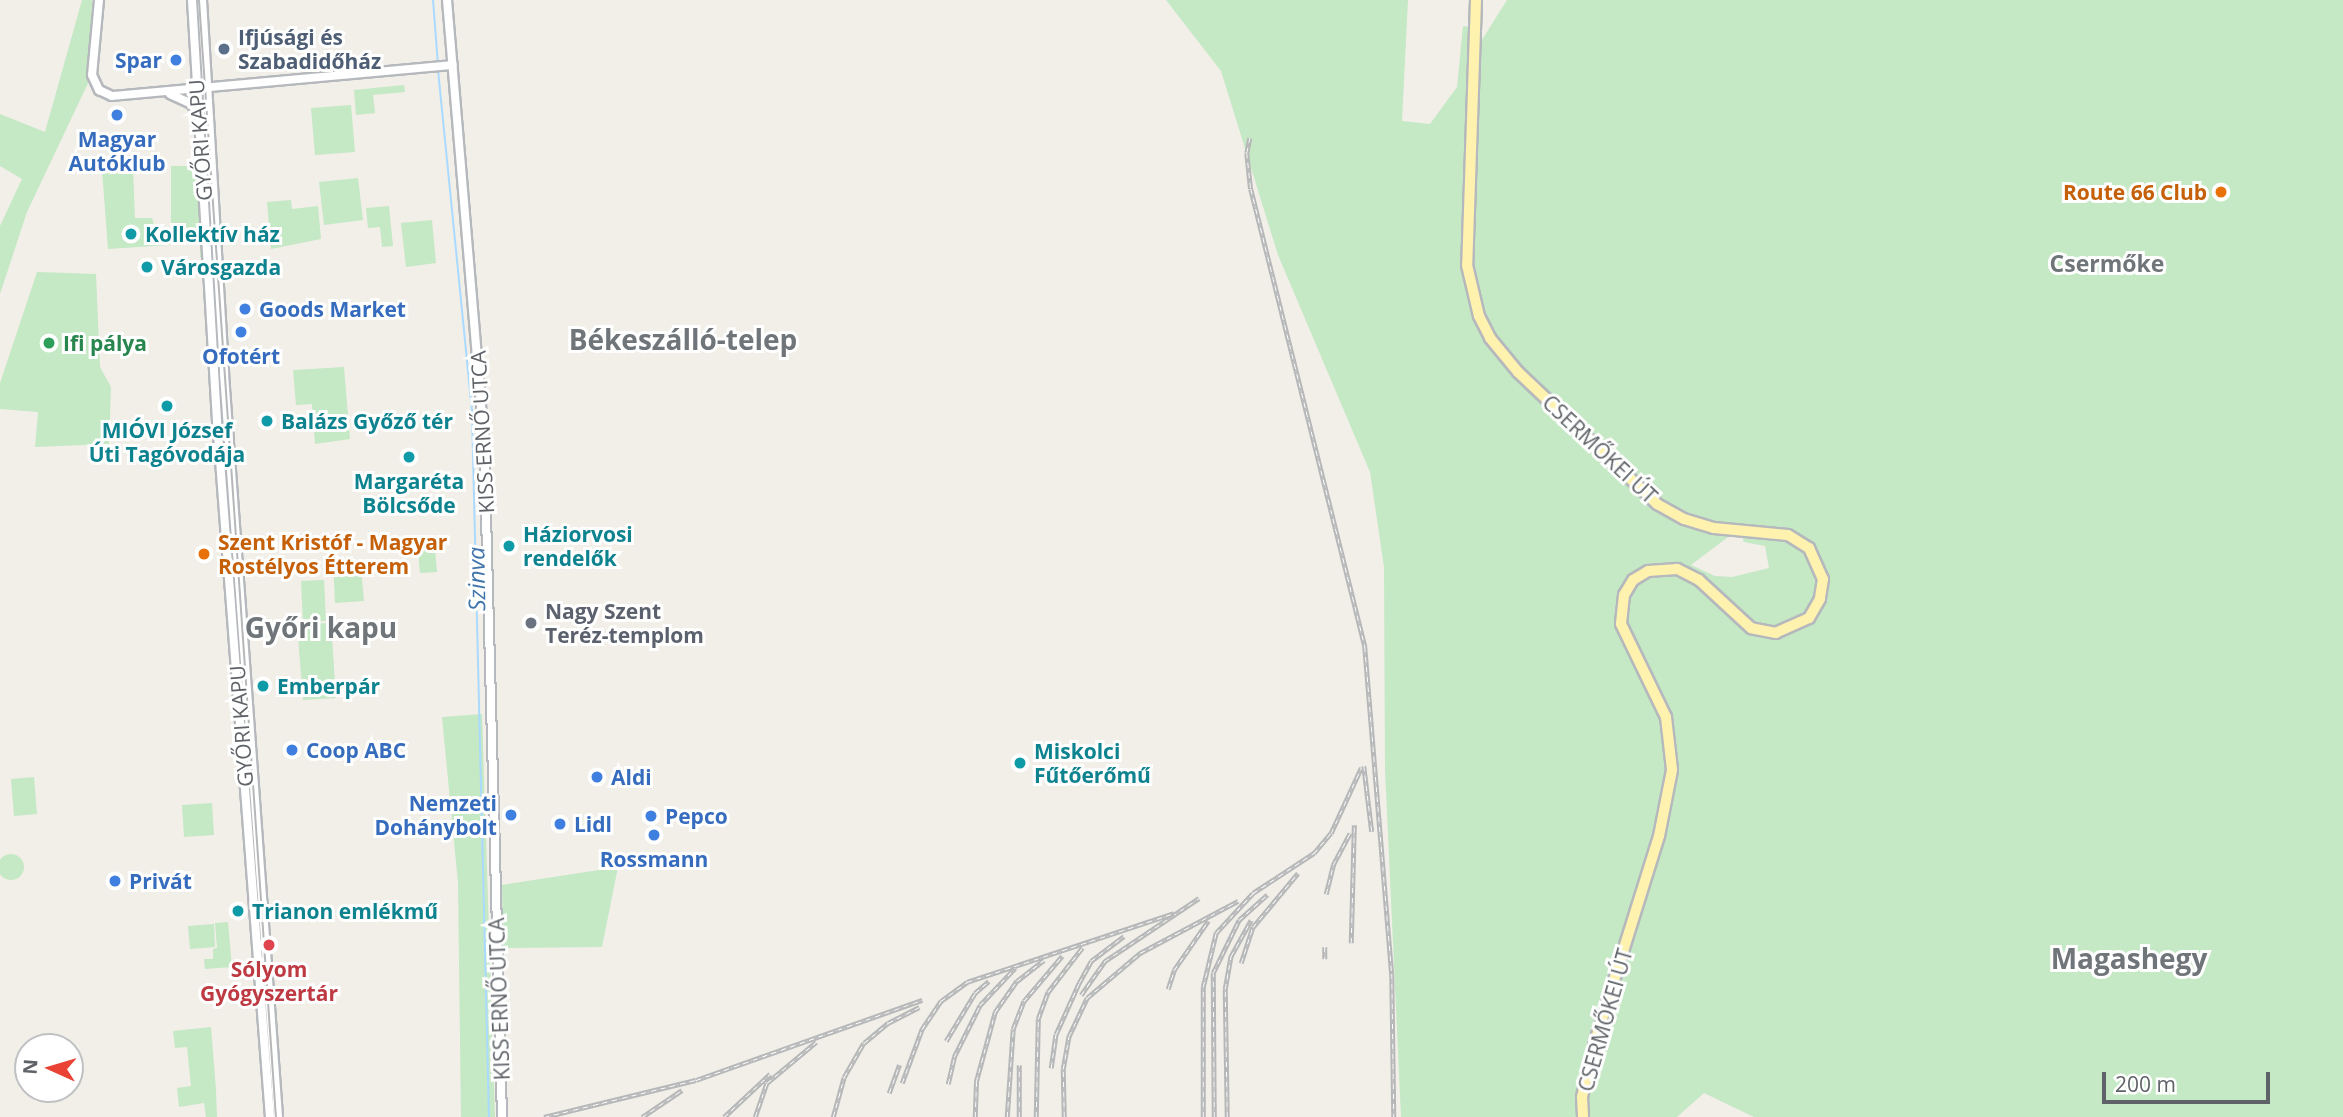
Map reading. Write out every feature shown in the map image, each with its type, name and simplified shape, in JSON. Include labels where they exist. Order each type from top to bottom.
[{"type":"main road","name":"CSERMŐKEI ÚT","points":[[1476,0],[1467,265],[1476,306],[1490,338],[1518,372],[1657,504],[1684,519],[1714,528],[1787,535],[1809,548],[1823,579],[1820,599],[1809,618],[1776,633],[1751,628],[1699,580],[1677,569],[1648,571],[1633,580],[1624,595],[1620,616],[1623,631],[1666,717],[1671,778],[1653,856],[1594,1045],[1582,1097],[1583,1117]]},
{"type":"street","points":[[99,0],[94,84],[104,93],[124,97],[449,66]]},
{"type":"street","name":"GYŐRI KAPU","points":[[192,0],[255,954],[270,1117]]},
{"type":"street","name":"GYŐRI KAPU","points":[[202,0],[224,374],[278,1117]]},
{"type":"street","name":"KISS ERNŐ UTCA","points":[[447,0],[449,66],[485,455],[502,1117]]},
{"type":"street","points":[[169,93],[191,104],[198,114]]},
{"type":"green space","points":[[82,0],[92,0],[90,79],[27,212],[0,294],[0,226],[22,179],[0,166],[0,114],[45,132]]},
{"type":"green space","points":[[1166,0],[1408,0],[1402,121],[1430,124],[1457,87],[1463,26],[1475,28],[1475,51],[1507,0],[2343,0],[2343,1117],[1754,1117],[1704,1093],[1677,1117],[1401,1117],[1385,769],[1384,567],[1370,472],[1278,255],[1221,71]],"holes":[[[1716,529],[1740,531],[1744,542],[1765,546],[1769,568],[1732,577],[1715,576],[1691,565],[1728,537]]]},
{"type":"green space","points":[[404,85],[405,92],[373,95],[375,113],[356,115],[354,90]]},
{"type":"green space","points":[[351,105],[355,152],[315,155],[311,108]]},
{"type":"green space","points":[[171,166],[202,166],[205,257],[200,257],[200,243],[108,249],[102,170],[133,169],[135,218],[152,218],[157,237],[171,238]]},
{"type":"green space","points":[[358,178],[363,220],[324,225],[319,182]]},
{"type":"green space","points":[[291,200],[292,209],[318,206],[321,239],[271,249],[267,202]]},
{"type":"green space","points":[[389,206],[393,246],[382,247],[380,227],[368,228],[366,208]]},
{"type":"green space","points":[[432,220],[436,263],[406,267],[401,223]]},
{"type":"green space","points":[[37,272],[96,274],[100,367],[111,387],[109,444],[35,447],[38,412],[0,409],[0,383]]},
{"type":"green space","points":[[344,367],[350,439],[315,444],[312,404],[296,405],[293,370]]},
{"type":"green space","points":[[434,538],[437,572],[420,573],[417,540]]},
{"type":"green space","points":[[360,559],[364,601],[335,603],[333,561]]},
{"type":"green space","points":[[324,580],[326,621],[303,622],[301,581]]},
{"type":"green space","points":[[331,623],[336,698],[303,700],[297,624]]},
{"type":"green space","points":[[482,714],[495,1117],[461,1117],[458,883],[442,717]]},
{"type":"green space","points":[[34,777],[37,814],[14,816],[11,779]]},
{"type":"green space","points":[[212,803],[214,835],[184,837],[182,805]]},
{"type":"green space","points":[[11,854],[20,858],[24,867],[20,876],[11,880],[2,876],[-2,867],[2,858]]},
{"type":"green space","points":[[618,867],[602,947],[503,948],[502,885]]},
{"type":"green space","points":[[228,922],[232,967],[205,969],[204,959],[213,959],[213,949],[217,948],[215,923]]},
{"type":"green space","points":[[214,924],[215,947],[190,949],[188,926]]},
{"type":"green space","points":[[211,1027],[217,1117],[206,1117],[204,1103],[179,1107],[177,1088],[191,1086],[187,1047],[175,1048],[173,1031]]},
{"type":"waterway","name":"Szinva","points":[[433,0],[438,65]]},
{"type":"waterway","name":"Szinva","points":[[438,70],[472,413],[489,1117]]},
{"type":"tram line","points":[[199,0],[276,1117]]},
{"type":"railway","points":[[1250,138],[1247,153],[1251,189],[1365,647],[1392,974],[1394,1117]]},
{"type":"railway","points":[[1364,766],[1372,832]]},
{"type":"railway","points":[[1203,1117],[1203,987],[1216,933],[1253,893],[1314,853],[1331,833],[1361,768]]},
{"type":"railway","points":[[1351,943],[1354,825]]},
{"type":"railway","points":[[1326,894],[1333,865],[1350,833]]},
{"type":"railway","points":[[1241,963],[1253,927],[1298,873]]},
{"type":"railway","points":[[1214,1117],[1213,973],[1239,920],[1267,895]]},
{"type":"railway","points":[[1081,995],[1105,961],[1199,898]]},
{"type":"railway","points":[[1064,1117],[1063,1069],[1069,1036],[1087,998],[1140,953],[1238,901]]},
{"type":"railway","points":[[902,1083],[922,1029],[941,1001],[967,982],[1174,913]]},
{"type":"railway","points":[[1227,1117],[1225,989],[1231,956],[1251,920]]},
{"type":"railway","points":[[1168,989],[1174,970],[1208,921]]},
{"type":"railway","points":[[1051,1068],[1056,1034],[1091,961],[1124,936]]},
{"type":"railway","points":[[1325,947],[1325,959]]},
{"type":"railway","points":[[1036,1117],[1038,1019],[1048,992],[1082,948]]},
{"type":"railway","points":[[1007,1117],[1013,1029],[1024,1001],[1062,956]]},
{"type":"railway","points":[[975,1117],[976,1082],[995,1012],[1017,981],[1044,960]]},
{"type":"railway","points":[[948,1084],[954,1057],[980,1005],[1015,968]]},
{"type":"railway","points":[[946,1041],[975,993],[989,981]]},
{"type":"railway","points":[[544,1117],[696,1080],[922,1000]]},
{"type":"railway","points":[[833,1117],[844,1077],[864,1043],[888,1023],[919,1007]]},
{"type":"railway","points":[[755,1117],[767,1083],[816,1042]]},
{"type":"railway","points":[[889,1093],[899,1065]]},
{"type":"railway","points":[[1019,1065],[1019,1117]]},
{"type":"railway","points":[[724,1117],[770,1074]]},
{"type":"railway","points":[[642,1117],[682,1090]]},
{"type":"place","name":"Ifjúsági és Szabadidőház","points":[[224,49]]},
{"type":"place","name":"Spar","points":[[176,60]]},
{"type":"place","name":"Magyar Autóklub","points":[[117,115]]},
{"type":"place","name":"Route 66 Club","points":[[2221,192]]},
{"type":"place","name":"Kollektív ház","points":[[131,234]]},
{"type":"place","name":"Városgazda","points":[[147,267]]},
{"type":"place","name":"Goods Market","points":[[245,309]]},
{"type":"place","name":"Ofotért","points":[[241,332]]},
{"type":"place","name":"Ifi pálya","points":[[49,343]]},
{"type":"place","name":"MIÓVI József Úti Tagóvodája","points":[[167,406]]},
{"type":"place","name":"Balázs Győző tér","points":[[267,421]]},
{"type":"place","name":"Margaréta Bölcsőde","points":[[409,457]]},
{"type":"place","name":"Háziorvosi rendelők","points":[[509,546]]},
{"type":"place","name":"Szent Kristóf - Magyar Rostélyos Étterem","points":[[204,554]]},
{"type":"place","name":"Nagy Szent Teréz-templom","points":[[531,623]]},
{"type":"place","name":"Emberpár","points":[[263,686]]},
{"type":"place","name":"Coop ABC","points":[[292,750]]},
{"type":"place","name":"Miskolci Fűtőerőmű","points":[[1020,763]]},
{"type":"place","name":"Aldi","points":[[597,777]]},
{"type":"place","name":"Nemzeti Dohánybolt","points":[[511,815]]},
{"type":"place","name":"Pepco","points":[[651,816]]},
{"type":"place","name":"Lidl","points":[[560,824]]},
{"type":"place","name":"Rossmann","points":[[654,835]]},
{"type":"place","name":"Privát","points":[[115,881]]},
{"type":"place","name":"Trianon emlékmű","points":[[238,911]]},
{"type":"place","name":"Sólyom Gyógyszertár","points":[[269,945]]},
{"type":"district","name":"Csermőke","points":[[2107,263]]},
{"type":"district","name":"Békeszálló-telep","points":[[683,339]]},
{"type":"district","name":"Győri kapu","points":[[321,627]]},
{"type":"district","name":"Magashegy","points":[[2129,958]]}]
